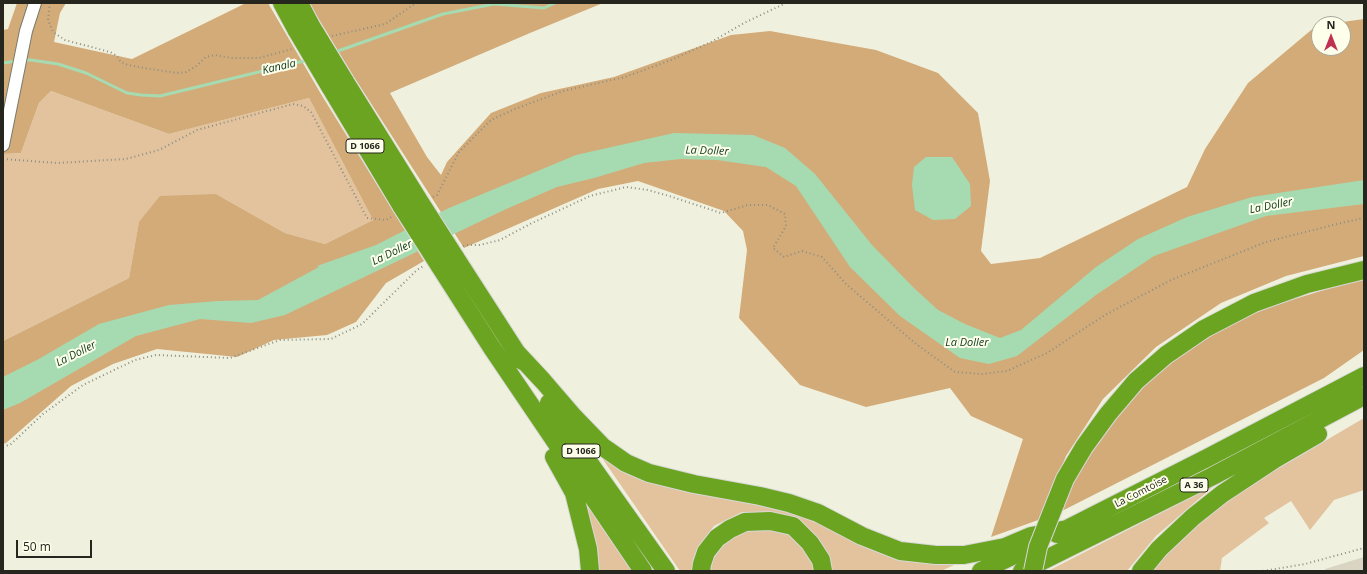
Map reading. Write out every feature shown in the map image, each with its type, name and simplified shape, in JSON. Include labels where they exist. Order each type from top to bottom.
[{"type":"highway","name":"D 1066","points":[[282,3],[304,28],[336,83],[412,204],[457,253],[515,351],[585,457],[666,571]]},
{"type":"highway","name":"D 1066","points":[[298,3],[304,28]]},
{"type":"highway","name":"D 1066","points":[[412,204],[432,266],[519,386],[643,571]]},
{"type":"highway","points":[[1033,571],[1038,547],[1065,479],[1080,454],[1108,414],[1136,381],[1166,355],[1204,329],[1254,303],[1307,284],[1364,270]]},
{"type":"highway","points":[[515,351],[603,447],[626,463],[649,474],[789,503],[818,513],[862,536],[900,551],[936,555],[964,555],[1005,547],[1031,536],[1067,529]]},
{"type":"highway","name":"La Comtoise","points":[[981,571],[1207,458],[1364,376]]},
{"type":"highway","points":[[519,386],[541,433],[574,494],[588,550],[590,571]]},
{"type":"highway","name":"La Comtoise","points":[[1022,571],[1211,477],[1364,396]]},
{"type":"highway","points":[[1141,571],[1159,549],[1193,517],[1222,494],[1274,459],[1364,408]]},
{"type":"highway","points":[[701,571],[706,552],[717,538],[744,522],[770,521],[793,526],[810,543],[821,560],[823,571]]},
{"type":"street","points":[[3,145],[26,31],[35,3]]},
{"type":"path","points":[[50,3],[48,20],[53,32],[65,40],[110,52],[128,65],[177,73],[186,72],[206,58],[215,55],[231,58],[259,58],[294,48]]},
{"type":"path","points":[[326,38],[385,24],[416,3]]},
{"type":"path","points":[[3,159],[57,163],[126,159],[159,150],[197,130],[293,104],[303,106],[311,112],[366,218],[386,220],[412,204],[437,195],[459,152],[491,120],[515,109],[563,91],[625,77],[671,60],[711,42],[746,22],[786,3]]},
{"type":"path","points":[[457,253],[466,244],[480,244],[500,240],[590,196],[626,187],[648,190],[721,213],[748,205],[768,205],[785,214],[786,226],[773,248],[784,258],[802,251],[822,257],[846,284],[916,344],[955,372],[982,374],[1007,371],[1047,353],[1105,314],[1171,280],[1258,245],[1364,218]]},
{"type":"path","points":[[3,447],[11,444],[43,414],[83,386],[135,360],[156,355],[230,358],[280,340],[331,339],[362,324],[417,270],[432,266]]},
{"type":"path","points":[[1263,571],[1305,564],[1364,548]]},
{"type":"shaded area","points":[[17,3],[66,3],[60,13],[54,42],[132,59],[246,3],[268,3],[321,94],[424,261],[386,283],[356,322],[327,335],[274,340],[237,357],[157,349],[113,364],[71,386],[3,444],[3,341],[129,278],[139,222],[160,196],[216,194],[285,233],[325,244],[373,220],[309,98],[169,134],[51,91],[39,103],[21,153],[3,154],[3,30],[8,29]]},
{"type":"shaded area","points":[[309,3],[603,3],[390,93],[427,157],[441,175],[447,162],[491,113],[541,93],[614,77],[731,35],[770,31],[876,50],[938,73],[978,113],[990,181],[981,251],[991,264],[1040,258],[1187,187],[1205,149],[1248,83],[1311,30],[1311,56],[1351,56],[1351,21],[1364,19],[1364,256],[1286,276],[1221,303],[1156,347],[1103,399],[1066,456],[1041,519],[991,537],[1023,439],[971,416],[950,388],[866,407],[800,385],[739,318],[747,250],[743,231],[724,211],[638,181],[598,189],[464,248],[354,77]]},
{"type":"shaded area","points":[[51,91],[169,134],[309,98],[373,220],[325,244],[285,233],[216,194],[139,223],[129,278],[3,341],[3,154],[21,153],[39,103]]},
{"type":"shaded area","points":[[1364,279],[1364,350],[1324,378],[1058,513],[1068,490],[1115,415],[1151,376],[1213,331],[1271,306]]},
{"type":"shaded area","points":[[1364,418],[1364,490],[1334,500],[1310,530],[1291,501],[1264,518],[1269,523],[1222,558],[1220,571],[1152,571],[1173,547],[1203,519],[1233,495]]},
{"type":"shaded area","points":[[602,458],[637,477],[783,507],[821,522],[965,560],[941,571],[832,571],[830,558],[818,538],[799,522],[771,512],[742,512],[714,526],[698,547],[693,571],[680,571]]},
{"type":"shaded area","points":[[1215,485],[1156,536],[1127,571],[1048,571]]},
{"type":"shaded area","points":[[580,491],[634,571],[598,571],[598,553]]},
{"type":"shaded area","points":[[777,528],[798,538],[812,556],[816,571],[706,571],[717,545],[736,531]]},
{"type":"water","name":"La Doller","points":[[674,133],[753,135],[785,148],[815,174],[872,245],[938,310],[965,324],[1000,338],[1021,330],[1096,267],[1138,239],[1187,217],[1252,197],[1364,180],[1364,204],[1266,216],[1154,256],[1096,295],[1017,356],[989,364],[960,358],[900,316],[850,267],[796,186],[766,167],[717,160],[681,159],[644,163],[557,187],[504,210],[285,315],[251,323],[200,319],[136,336],[20,403],[3,410],[3,377],[37,360],[99,324],[169,305],[218,301],[258,300],[319,267],[317,266],[376,245],[449,208],[576,155]]},
{"type":"water","points":[[926,157],[952,157],[970,184],[971,206],[955,219],[933,220],[915,210],[912,185],[914,167]]},
{"type":"building","points":[[1364,557],[1364,571],[1326,571],[1325,569]]},
{"type":"waterway","name":"Kanala","points":[[335,52],[443,14],[494,4],[544,8],[555,3]]},
{"type":"waterway","name":"Kanala","points":[[22,60],[58,64],[86,73],[127,93],[160,96],[308,60]]},
{"type":"waterway","name":"Kanala","points":[[3,63],[17,61]]}]
